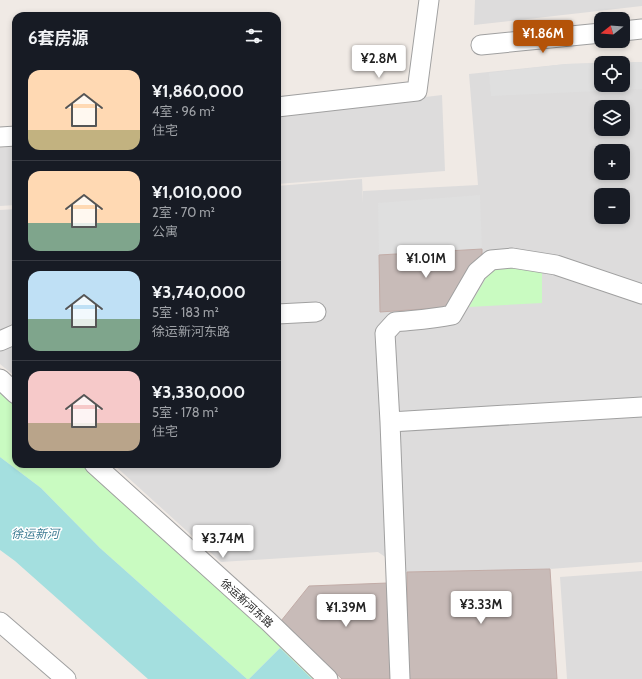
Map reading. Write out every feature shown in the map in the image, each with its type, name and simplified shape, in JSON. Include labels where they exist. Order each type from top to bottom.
[{"type":"street","points":[[281,107],[417,90],[429,0]]},
{"type":"street","points":[[630,30],[642,29]]},
{"type":"street","points":[[481,45],[594,34]]},
{"type":"street","points":[[0,137],[12,136]]},
{"type":"street","points":[[400,679],[385,333],[395,322],[436,319],[452,315],[477,272],[490,260],[512,258],[556,265],[642,294]]},
{"type":"street","points":[[281,314],[316,312]]},
{"type":"street","points":[[0,341],[12,336]]},
{"type":"street","points":[[0,379],[12,390]]},
{"type":"street","points":[[390,422],[642,407]]},
{"type":"street","name":"徐运新河东路","points":[[98,468],[268,621],[328,679]]},
{"type":"street","points":[[0,622],[66,679]]},
{"type":"shaded area","points":[[475,0],[642,0],[642,6],[474,25]]},
{"type":"shaded area","points":[[630,62],[642,62],[642,562],[550,569],[407,572],[378,552],[221,562],[117,468],[281,468],[281,186],[362,179],[363,203],[363,191],[478,185],[469,74],[566,64],[594,63],[594,92],[630,92]]},
{"type":"shaded area","points":[[630,62],[642,62],[642,89],[630,90]]},
{"type":"shaded area","points":[[594,63],[594,91],[491,96],[489,73],[566,64]]},
{"type":"shaded area","points":[[442,95],[445,171],[281,184],[281,115]]},
{"type":"shaded area","points":[[12,146],[12,205],[0,206],[0,148]]},
{"type":"shaded area","points":[[480,195],[482,249],[379,255],[378,203]]},
{"type":"shaded area","points":[[12,209],[12,374],[0,364],[0,210]]},
{"type":"shaded area","points":[[642,571],[642,679],[567,679],[560,577]]},
{"type":"green space","points":[[493,266],[542,267],[542,303],[469,307]]},
{"type":"green space","points":[[0,379],[12,390],[12,466],[0,457]]},
{"type":"green space","points":[[15,468],[98,468],[328,679],[312,679],[280,648],[249,679],[247,679],[100,548],[41,488]]},
{"type":"water","name":"徐运新河","points":[[0,457],[12,466],[12,468],[15,468],[41,488],[100,548],[247,679],[148,679],[15,561],[0,550]]},
{"type":"water","points":[[280,648],[312,679],[249,679]]},
{"type":"building","points":[[482,249],[482,263],[452,307],[380,312],[379,255]]},
{"type":"building","points":[[550,569],[557,679],[408,679],[407,572]]},
{"type":"building","points":[[388,583],[390,679],[342,679],[281,621],[309,586]]}]
